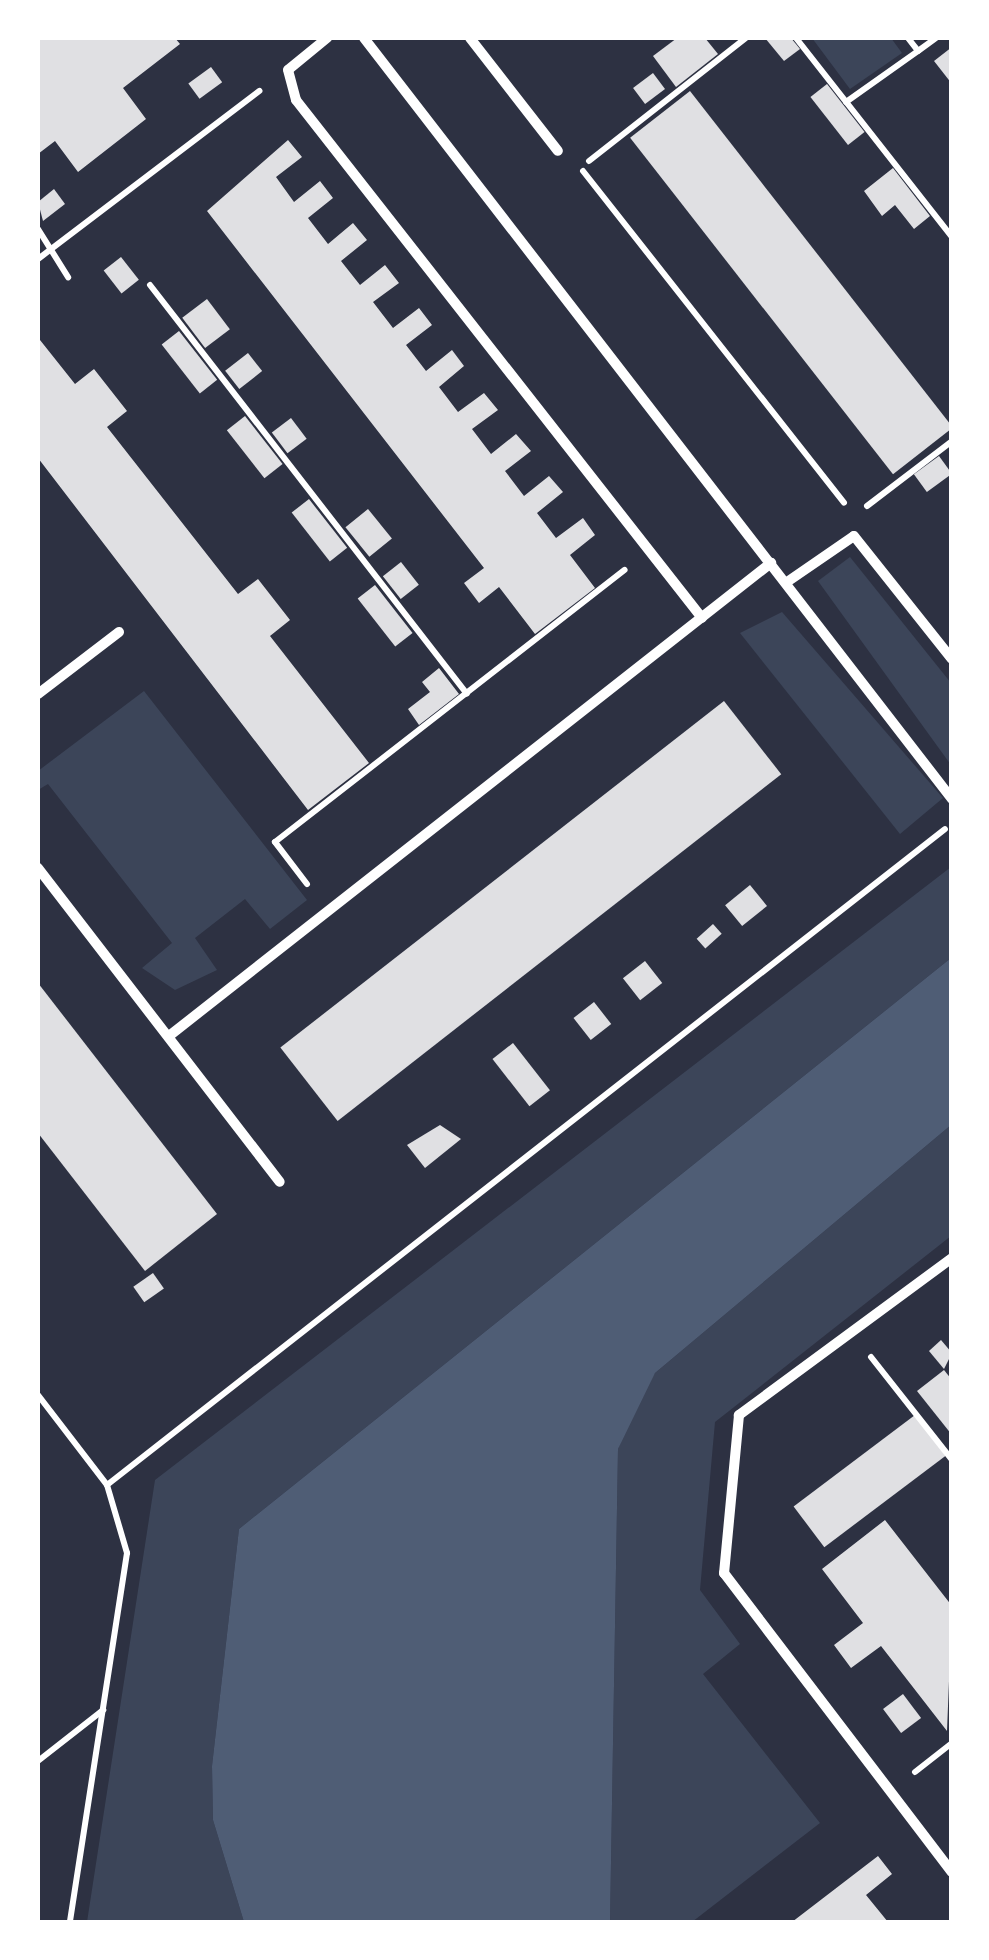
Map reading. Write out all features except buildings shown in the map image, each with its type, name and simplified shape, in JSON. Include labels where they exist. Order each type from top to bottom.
[{"type":"street","points":[[327,38],[288,70],[296,100],[702,618]]},
{"type":"street","points":[[364,38],[952,799]]},
{"type":"street","points":[[470,38],[558,151]]},
{"type":"street","points":[[786,582],[854,536],[952,659]]},
{"type":"street","points":[[169,1036],[771,563]]},
{"type":"street","points":[[38,694],[118,632]]},
{"type":"street","points":[[38,868],[280,1182]]},
{"type":"street","points":[[952,1258],[739,1415],[724,1572],[952,1872]]},
{"type":"path","points":[[581,168],[746,38]]},
{"type":"path","points":[[796,38],[952,237]]},
{"type":"path","points":[[908,38],[918,52]]},
{"type":"path","points":[[846,102],[936,38]]},
{"type":"path","points":[[38,259],[288,70]]},
{"type":"path","points":[[558,151],[581,168],[854,516],[952,441]]},
{"type":"path","points":[[38,228],[68,277]]},
{"type":"path","points":[[150,285],[468,694]]},
{"type":"path","points":[[328,912],[274,842],[650,551]]},
{"type":"path","points":[[107,1485],[952,824]]},
{"type":"path","points":[[852,1332],[952,1460]]},
{"type":"path","points":[[38,1395],[107,1485],[127,1553],[70,1922]]},
{"type":"path","points":[[38,1761],[104,1710]]},
{"type":"path","points":[[890,1791],[952,1743]]},
{"type":"shaded area","points":[[812,38],[891,38],[902,53],[850,89]]},
{"type":"shaded area","points":[[850,557],[951,683],[951,765],[818,581]]},
{"type":"shaded area","points":[[782,612],[943,798],[900,834],[740,633]]},
{"type":"shaded area","points":[[144,691],[307,900],[270,929],[245,899],[195,938],[217,970],[175,990],[142,968],[172,943],[48,784],[38,790],[38,771]]},
{"type":"shaded area","points":[[951,867],[951,958],[239,1529],[212,1766],[213,1820],[244,1922],[87,1922],[155,1480]]},
{"type":"shaded area","points":[[951,958],[951,1125],[655,1373],[618,1449],[610,1922],[244,1922],[213,1820],[212,1766],[239,1529]]},
{"type":"shaded area","points":[[951,1125],[951,1236],[715,1422],[700,1590],[740,1644],[703,1674],[820,1823],[692,1922],[610,1922],[618,1449],[638,1398],[655,1373]]}]
